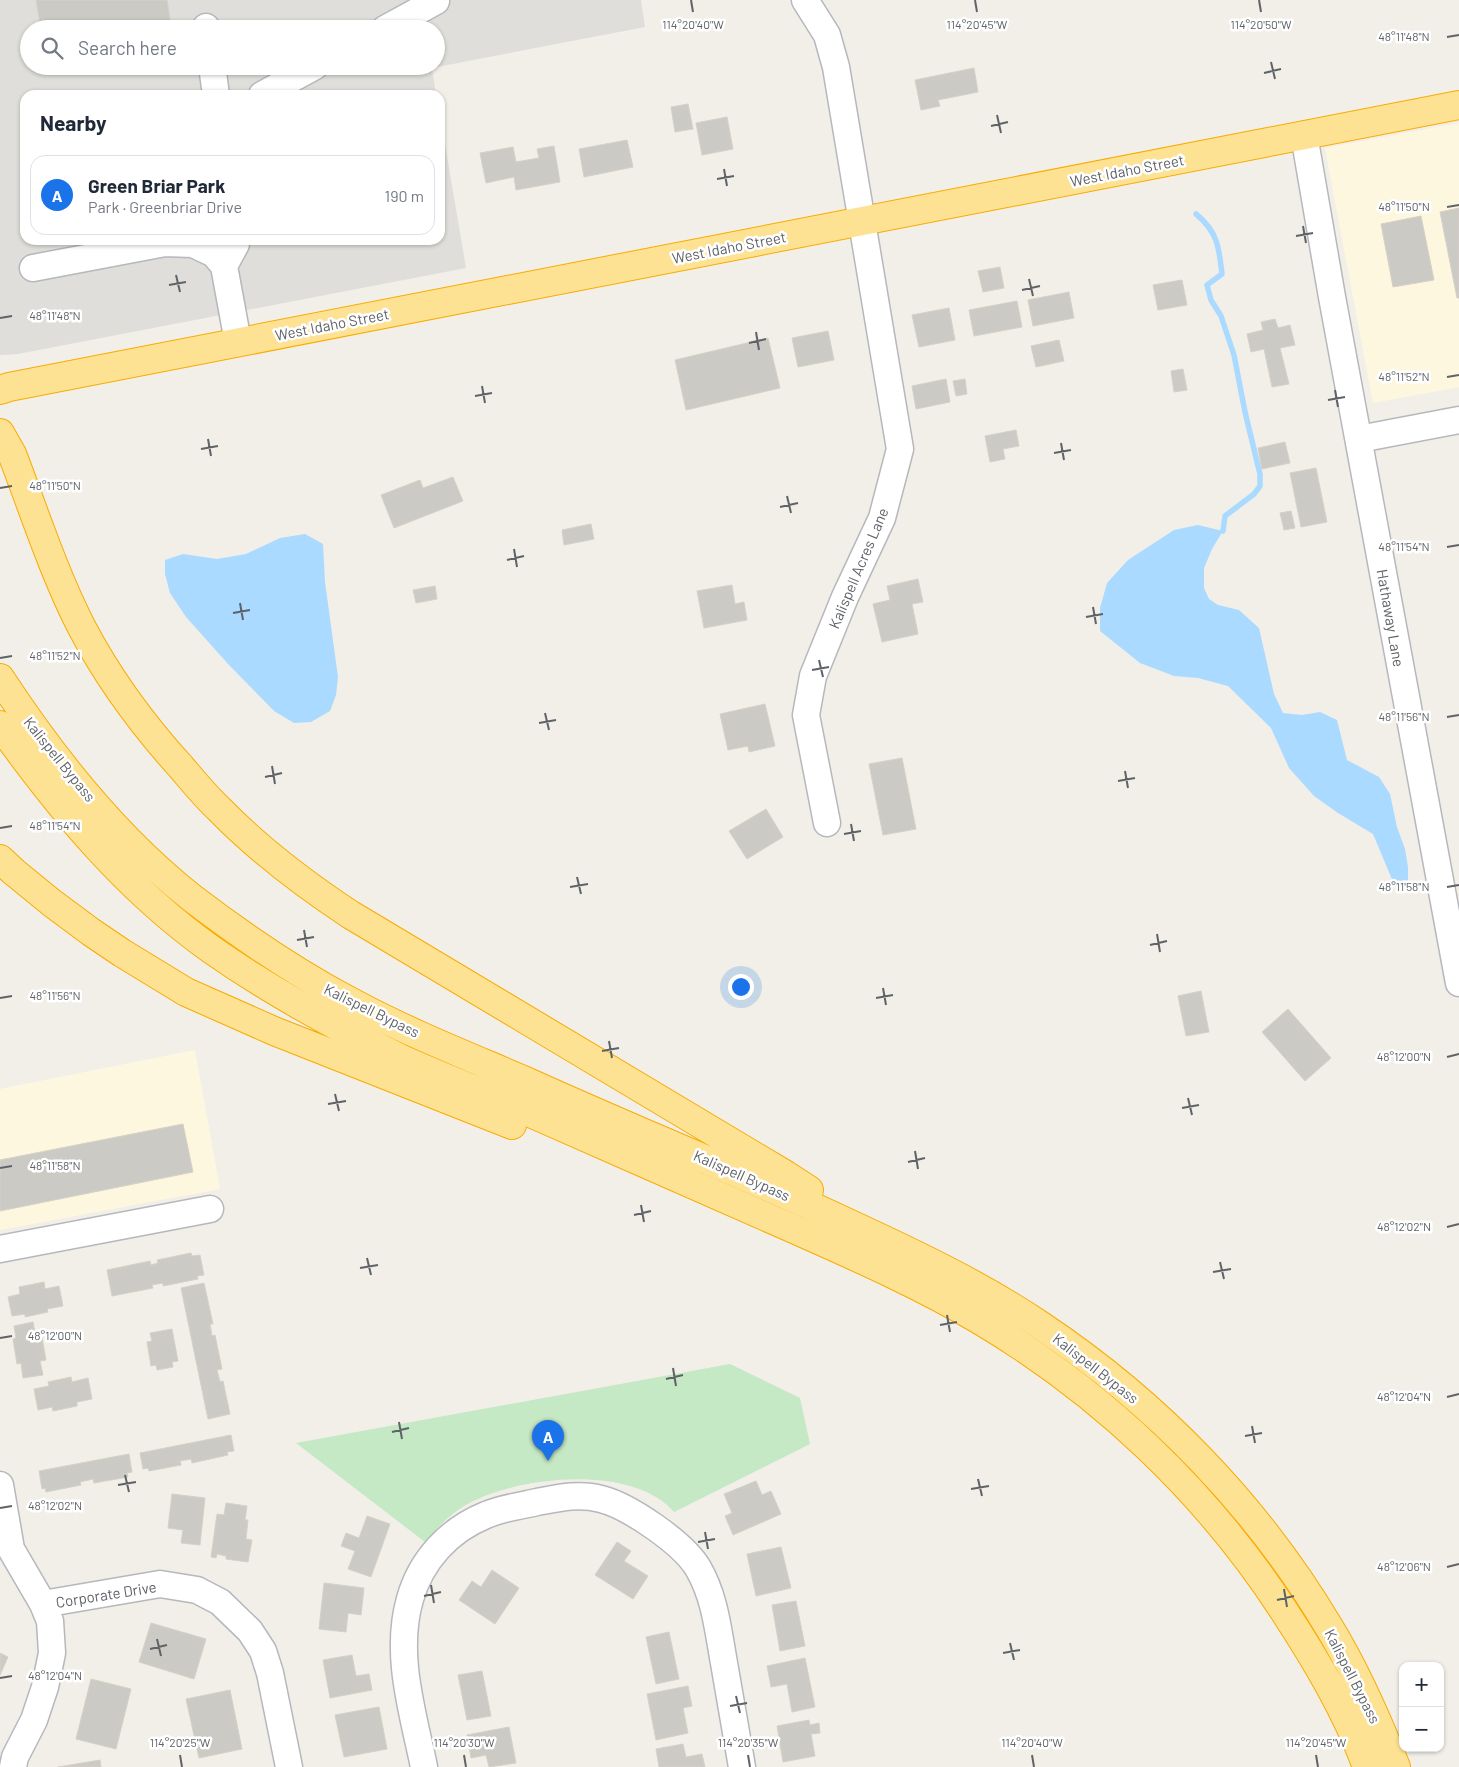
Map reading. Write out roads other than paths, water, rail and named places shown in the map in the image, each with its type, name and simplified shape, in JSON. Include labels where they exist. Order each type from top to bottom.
[{"type":"highway","name":"West Idaho Street","points":[[0,390],[1459,105]]},
{"type":"highway","points":[[0,433],[12,454],[68,600],[95,651],[132,708],[156,739],[218,809],[240,830],[288,871],[351,915],[786,1174],[870,1233]]},
{"type":"highway","name":"Kalispell Bypass","points":[[0,678],[57,758],[139,850],[188,894],[289,966],[389,1021],[786,1194],[955,1274],[1040,1325],[1130,1393],[1173,1431],[1213,1471],[1282,1557],[1330,1628],[1362,1689],[1396,1767]]},
{"type":"highway","name":"Kalispell Bypass","points":[[0,725],[55,799],[88,839],[112,864],[160,909],[212,950],[282,995],[408,1062],[834,1246],[938,1297],[980,1320],[1074,1384],[1119,1420],[1158,1455],[1237,1544],[1307,1646],[1331,1688],[1368,1767]]},
{"type":"highway","points":[[0,859],[52,903],[91,932],[186,992],[274,1031],[558,1144],[663,1172]]},
{"type":"street","name":"Kalispell Acres Lane","points":[[805,0],[827,34],[836,67],[900,449],[882,518],[845,597],[813,676],[806,715],[827,823]]},
{"type":"street","points":[[401,20],[436,1]]},
{"type":"street","points":[[213,75],[215,90]]},
{"type":"street","points":[[271,90],[299,75]]},
{"type":"street","name":"Hathaway Lane","points":[[1304,135],[1332,297],[1459,982]]},
{"type":"street","points":[[33,268],[154,245]]},
{"type":"street","points":[[195,245],[214,254],[224,266],[238,342]]},
{"type":"street","points":[[224,266],[235,245]]},
{"type":"street","points":[[1359,440],[1459,420]]},
{"type":"street","points":[[0,1250],[210,1209]]},
{"type":"street","name":"Corporate Drive","points":[[0,1485],[11,1549],[44,1604],[50,1621],[52,1653],[45,1687],[36,1712],[9,1757]]},
{"type":"street","points":[[424,1767],[408,1689],[404,1634],[410,1599],[424,1566],[445,1540],[486,1514],[568,1496],[584,1496],[601,1498],[617,1504],[660,1531],[686,1553],[705,1581],[715,1613],[742,1767]]},
{"type":"street","name":"Corporate Drive","points":[[44,1604],[160,1584],[197,1590],[220,1602],[250,1631],[263,1651],[270,1673],[289,1767]]},
{"type":"water","points":[[1198,525],[1223,531],[1212,549],[1204,568],[1204,588],[1209,599],[1218,605],[1239,610],[1259,628],[1274,694],[1283,713],[1302,715],[1320,712],[1337,720],[1347,760],[1379,777],[1390,794],[1408,867],[1408,882],[1396,889],[1373,834],[1314,796],[1289,768],[1271,728],[1228,686],[1198,678],[1174,676],[1140,663],[1100,631],[1100,608],[1107,583],[1128,560],[1174,530]]},
{"type":"water","points":[[305,534],[323,544],[325,582],[338,677],[336,695],[330,711],[311,722],[294,723],[274,711],[186,617],[170,593],[165,574],[165,560],[183,554],[217,559],[246,554],[280,538]]},
{"type":"waterway","points":[[1196,214],[1209,227],[1218,248],[1222,274],[1207,285],[1211,300],[1221,316],[1234,355],[1260,474],[1260,486],[1254,494],[1225,516],[1223,531]]},
{"type":"place","name":"Green Briar Park","points":[[548,1461]]}]
